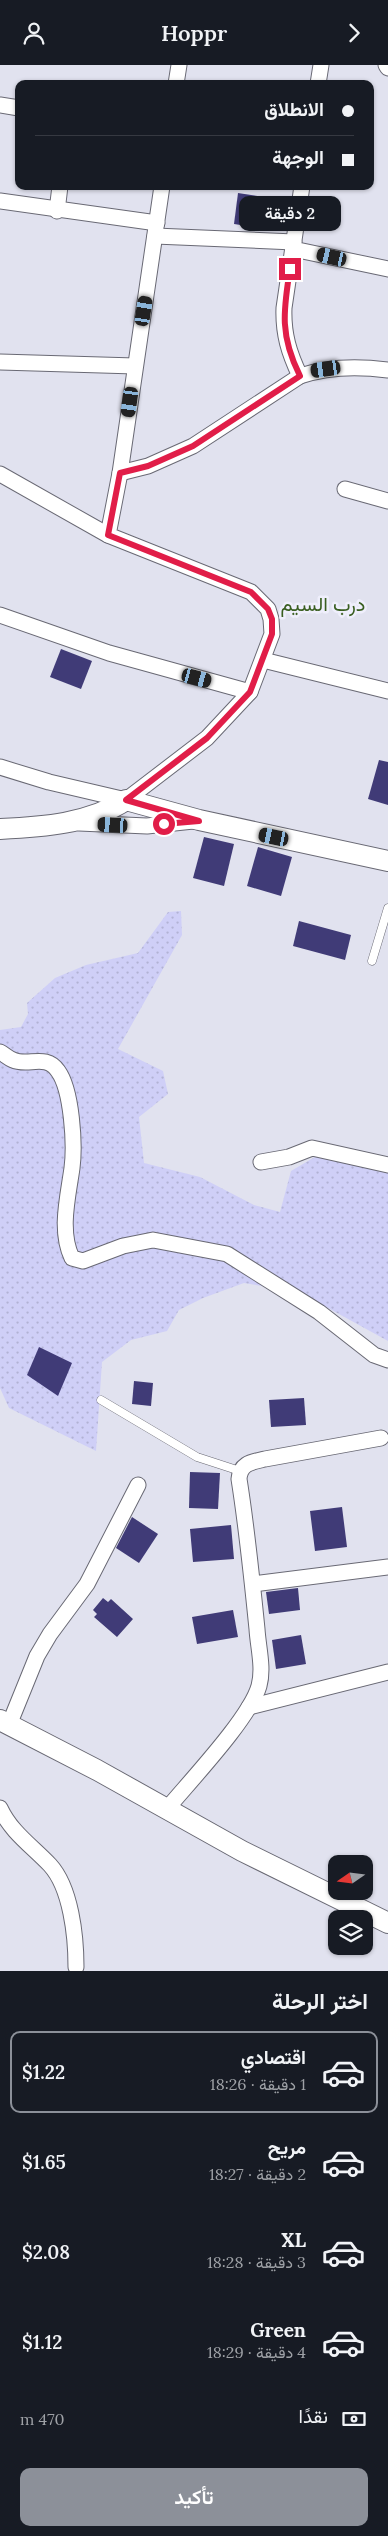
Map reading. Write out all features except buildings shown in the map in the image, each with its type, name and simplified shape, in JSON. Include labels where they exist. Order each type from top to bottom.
[{"type":"street","points":[[177,80],[179,65]]},
{"type":"street","points":[[319,80],[321,65]]},
{"type":"street","points":[[0,105],[15,107]]},
{"type":"street","points":[[57,211],[60,190]]},
{"type":"street","points":[[108,535],[120,473],[161,190]]},
{"type":"street","points":[[300,376],[289,351],[284,326],[284,308],[301,190]]},
{"type":"street","points":[[0,201],[156,230],[294,245],[388,269]]},
{"type":"street","points":[[0,362],[135,366]]},
{"type":"street","points":[[120,473],[148,466],[193,446],[300,376],[315,370],[337,367],[388,371]]},
{"type":"street","points":[[0,474],[108,535],[233,583],[261,600],[268,609],[272,619],[272,634],[250,692],[207,738],[126,800],[96,815],[62,823]]},
{"type":"street","points":[[345,489],[388,501]]},
{"type":"street","points":[[0,615],[109,653],[250,692]]},
{"type":"street","points":[[263,660],[388,691]]},
{"type":"street","points":[[0,767],[49,782],[126,800],[199,821],[388,861]]},
{"type":"street","points":[[0,829],[62,823],[147,826],[199,821]]},
{"type":"street","points":[[0,1052],[14,1061],[44,1060],[58,1070],[68,1097],[72,1166],[66,1197],[66,1232],[67,1247],[72,1258],[83,1261],[123,1246],[153,1240],[227,1254],[318,1312],[374,1355],[388,1359]]},
{"type":"street","points":[[261,1162],[289,1157],[312,1148],[388,1165]]},
{"type":"street","points":[[166,1810],[249,1707],[259,1685],[261,1675],[253,1584],[239,1479],[240,1471],[248,1463],[265,1459],[381,1438]]},
{"type":"street","points":[[138,1485],[87,1583],[37,1656],[5,1722],[313,1888],[388,1923]]},
{"type":"street","points":[[253,1584],[388,1567]]},
{"type":"street","points":[[249,1707],[388,1672]]},
{"type":"street","points":[[0,1808],[14,1831],[60,1878],[72,1921],[76,1967]]},
{"type":"lane","points":[[372,961],[388,908]]},
{"type":"lane","points":[[101,1400],[197,1457],[222,1467],[240,1471]]},
{"type":"shaded area","points":[[181,911],[182,935],[118,1049],[163,1071],[168,1094],[139,1117],[144,1163],[200,1177],[254,1205],[280,1212],[291,1171],[320,1154],[388,1173],[388,1341],[299,1292],[244,1283],[203,1298],[179,1310],[167,1331],[131,1340],[102,1362],[96,1451],[9,1408],[0,1388],[0,1030],[21,1027],[28,1014],[27,1003],[55,978],[86,965],[138,953],[168,912]]},
{"type":"district","name":"درب السيم","points":[[323,603]]},
{"type":"route","points":[[164,824],[199,821],[126,800],[207,738],[250,692],[272,634],[272,619],[268,609],[251,592],[143,547],[108,535],[112,507],[120,473],[171,458],[193,446],[300,376],[286,342],[284,326],[284,308],[290,269]]}]
